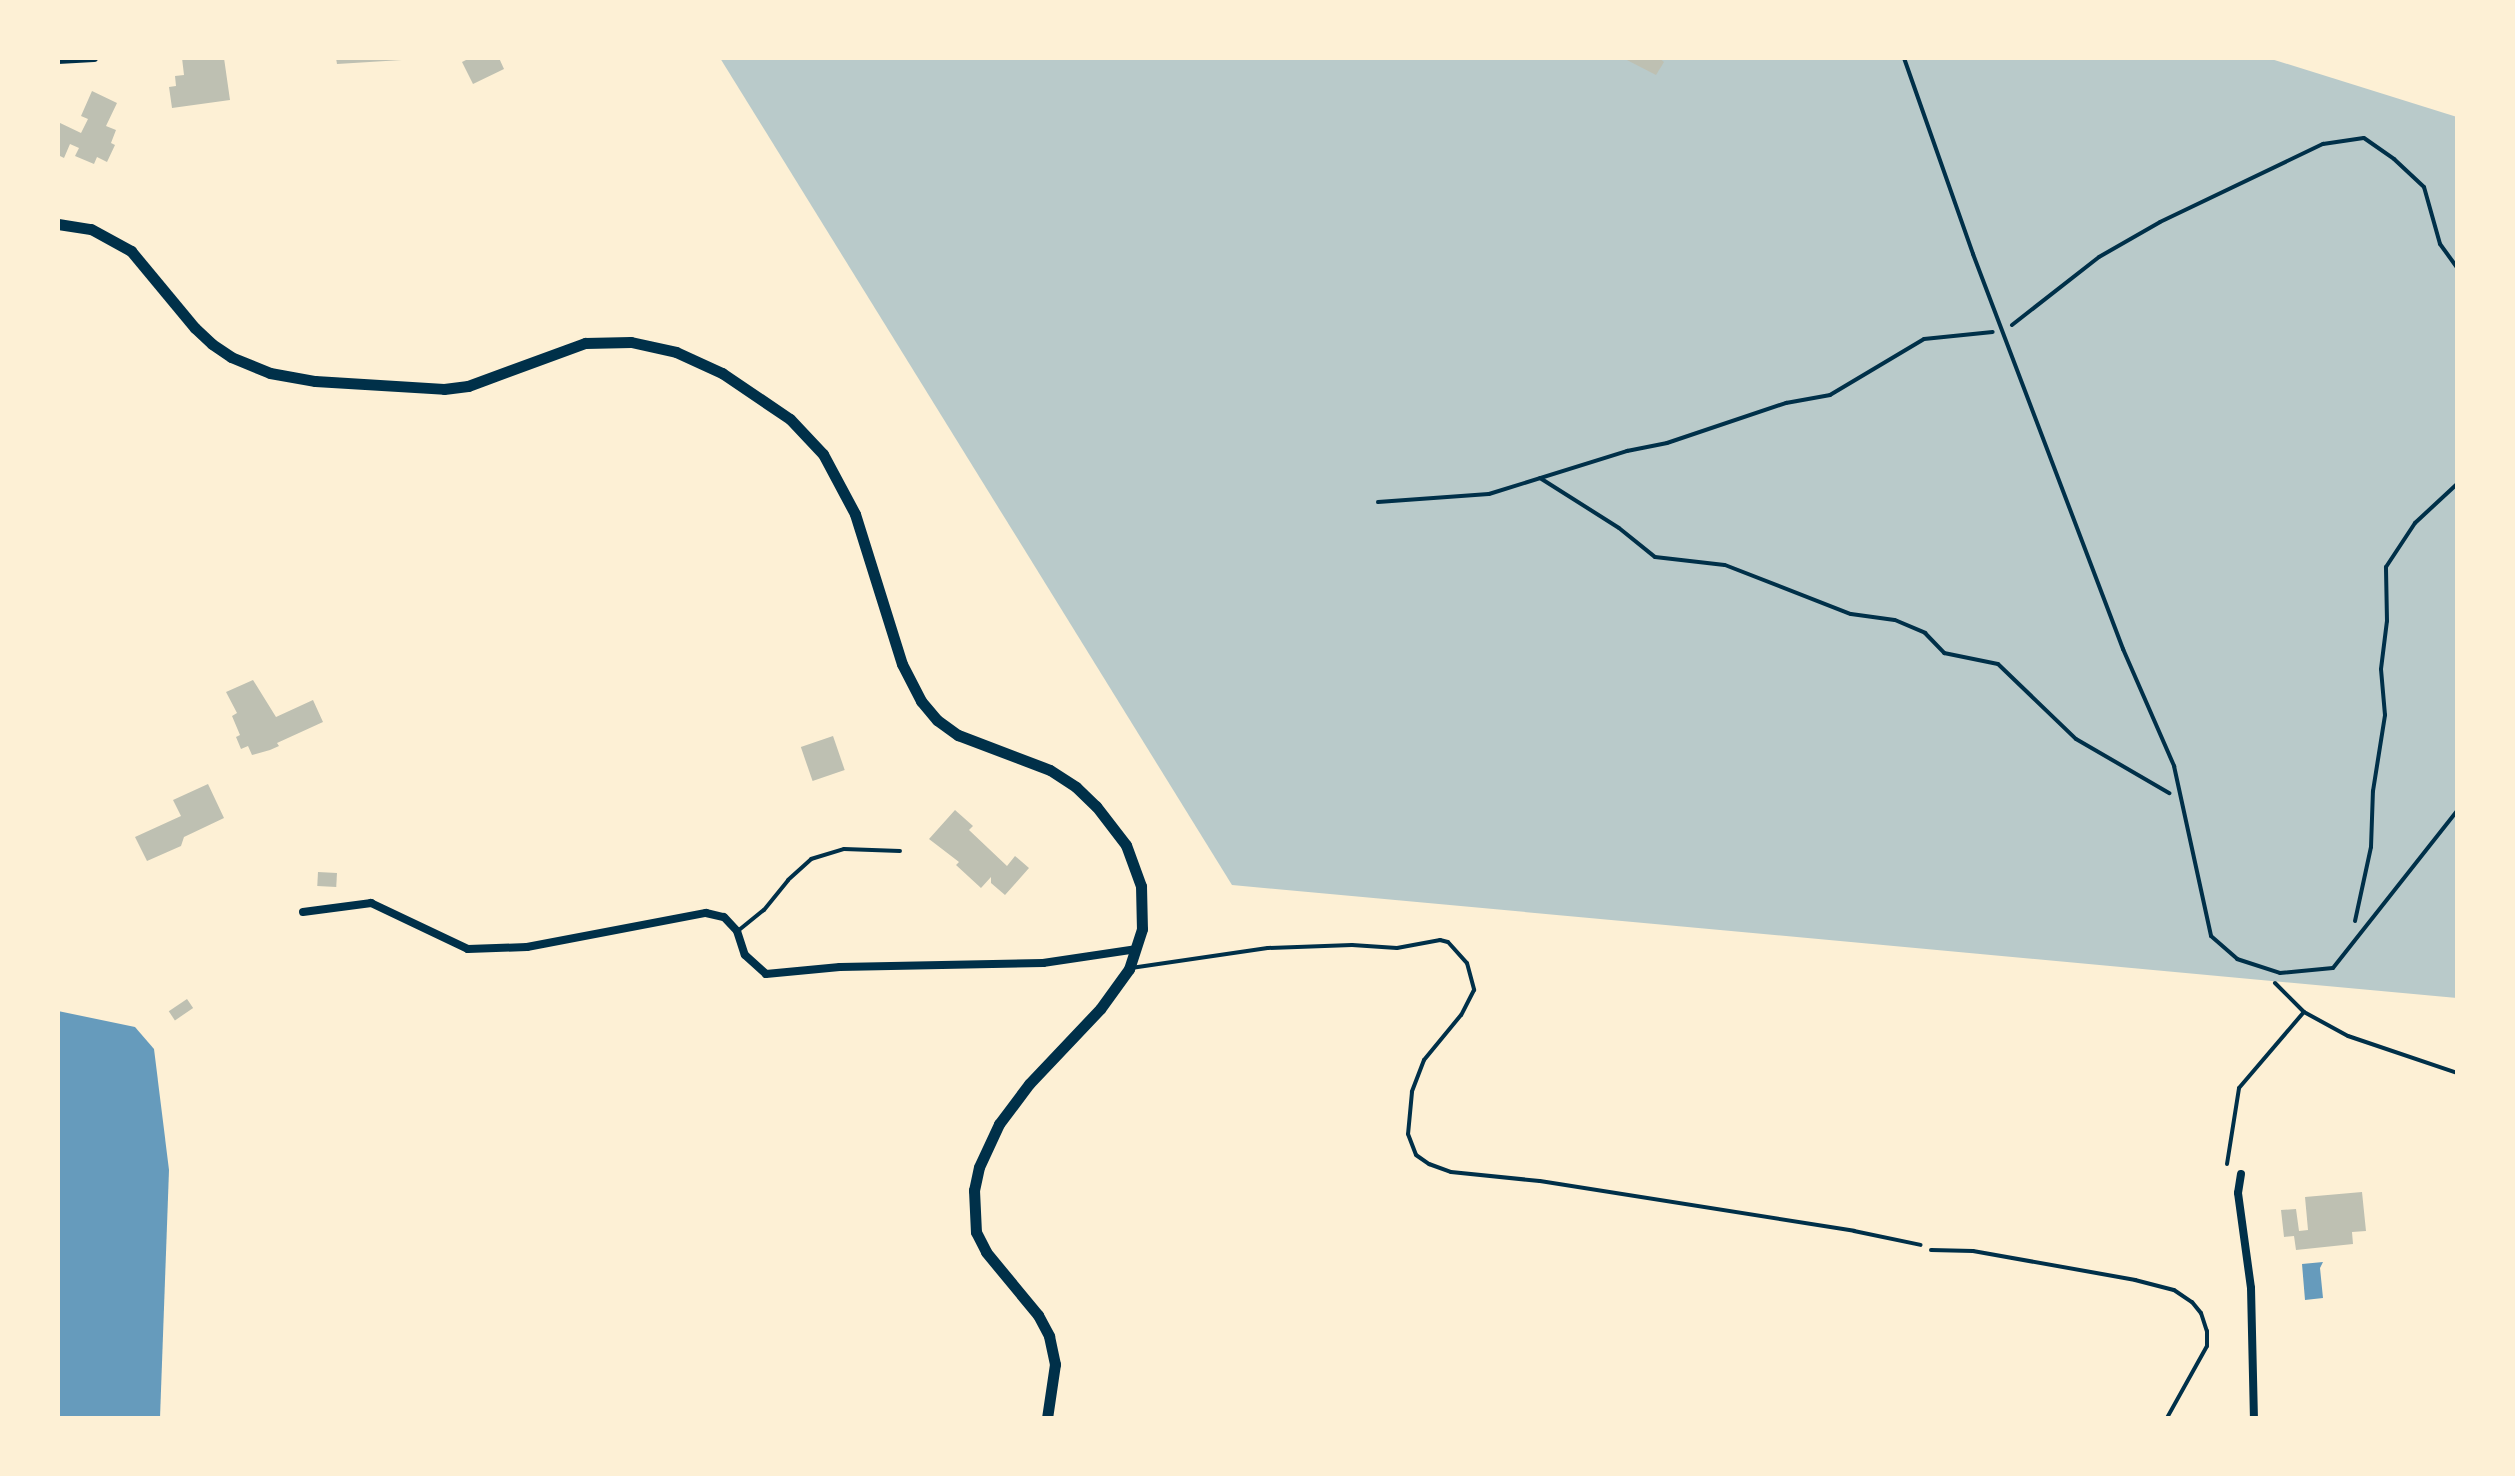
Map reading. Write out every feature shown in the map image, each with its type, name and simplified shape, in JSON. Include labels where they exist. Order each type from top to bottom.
[{"type":"street","points":[[58,60],[94,58]]},
{"type":"street","points":[[58,224],[91,229],[131,251],[212,344],[231,357],[270,373],[342,384],[444,389],[468,386],[574,346],[631,342],[699,361],[759,396],[808,435],[835,471],[862,534],[902,664],[929,710],[958,735],[1076,787],[1113,826],[1135,865],[1141,886],[1144,908],[1138,949],[1129,969],[1100,1009],[1029,1084],[999,1124],[979,1167],[974,1190],[976,1232],[986,1252],[1038,1315],[1049,1336],[1055,1364],[1047,1418]]},
{"type":"street","points":[[303,912],[371,903],[468,949],[527,947],[706,913],[724,917],[737,931],[745,955],[766,974],[840,967],[1043,963],[1138,949]]},
{"type":"street","points":[[2241,1174],[2238,1193],[2251,1288],[2254,1418]]},
{"type":"lane","points":[[1904,58],[2123,649],[2174,766],[2211,936],[2237,959],[2280,973],[2333,968],[2457,811]]},
{"type":"lane","points":[[737,931],[764,910],[788,880],[811,859],[844,849],[900,851]]},
{"type":"lane","points":[[1129,969],[1268,948],[1352,945],[1397,948],[1440,940],[1448,942],[1467,963],[1474,990],[1461,1015],[1424,1060],[1412,1092],[1408,1134],[1416,1155],[1429,1164],[1451,1172],[1540,1181],[1854,1231],[1921,1245]]},
{"type":"path","points":[[1378,502],[1489,494],[1627,451],[1667,443],[1786,403],[1830,395],[1924,339],[2003,331],[2099,257],[2160,222],[2323,144],[2364,138],[2394,159],[2424,187],[2440,244],[2457,267]]},
{"type":"path","points":[[1540,478],[1619,528],[1655,557],[1725,565],[1851,614],[1895,620],[1925,633],[1944,653],[1998,664],[2076,739],[2144,776],[2181,801]]},
{"type":"path","points":[[2349,947],[2371,847],[2373,791],[2385,715],[2381,669],[2387,621],[2386,567],[2415,523],[2457,484]]},
{"type":"path","points":[[2256,965],[2304,1012],[2348,1036],[2457,1073]]},
{"type":"path","points":[[2227,1164],[2239,1088],[2304,1012]]},
{"type":"path","points":[[1921,1245],[1932,1250],[1973,1251],[2135,1280],[2174,1290],[2192,1302],[2201,1313],[2207,1331],[2207,1346],[2167,1418]]},
{"type":"shaded area","points":[[720,58],[2268,58],[2457,117],[2457,998],[1232,885]]},
{"type":"water","points":[[58,1011],[135,1027],[154,1049],[169,1170],[160,1418],[58,1418]]},
{"type":"water","points":[[2323,1262],[2320,1268],[2323,1298],[2305,1300],[2302,1264]]},
{"type":"building","points":[[182,58],[224,58],[230,100],[172,108],[169,87],[176,86],[175,76],[184,75]]},
{"type":"building","points":[[336,58],[402,58],[402,60],[337,64]]},
{"type":"building","points":[[470,58],[499,58],[504,69],[473,84],[462,62]]},
{"type":"building","points":[[1623,58],[1659,58],[1664,62],[1656,75]]},
{"type":"building","points":[[92,91],[117,103],[106,126],[116,130],[111,143],[115,145],[107,162],[97,157],[94,164],[75,156],[79,148],[70,144],[64,158],[58,155],[58,122],[81,133],[88,119],[81,116]]},
{"type":"building","points":[[253,680],[276,717],[313,700],[323,722],[277,743],[279,746],[270,750],[252,755],[248,746],[241,749],[236,737],[240,735],[232,716],[237,713],[226,692]]},
{"type":"building","points":[[833,736],[845,770],[813,781],[801,747]]},
{"type":"building","points":[[208,784],[224,818],[184,837],[181,846],[147,861],[135,837],[181,816],[173,800]]},
{"type":"building","points":[[955,810],[973,826],[969,830],[1007,866],[1015,856],[1029,868],[1005,895],[991,883],[991,877],[981,888],[956,865],[959,862],[929,839]]},
{"type":"building","points":[[318,872],[337,873],[336,887],[317,886]]},
{"type":"building","points":[[187,999],[193,1008],[175,1020],[169,1011]]},
{"type":"building","points":[[2362,1192],[2366,1231],[2352,1232],[2353,1244],[2296,1250],[2294,1236],[2284,1237],[2281,1210],[2296,1209],[2299,1231],[2308,1230],[2305,1197]]}]
